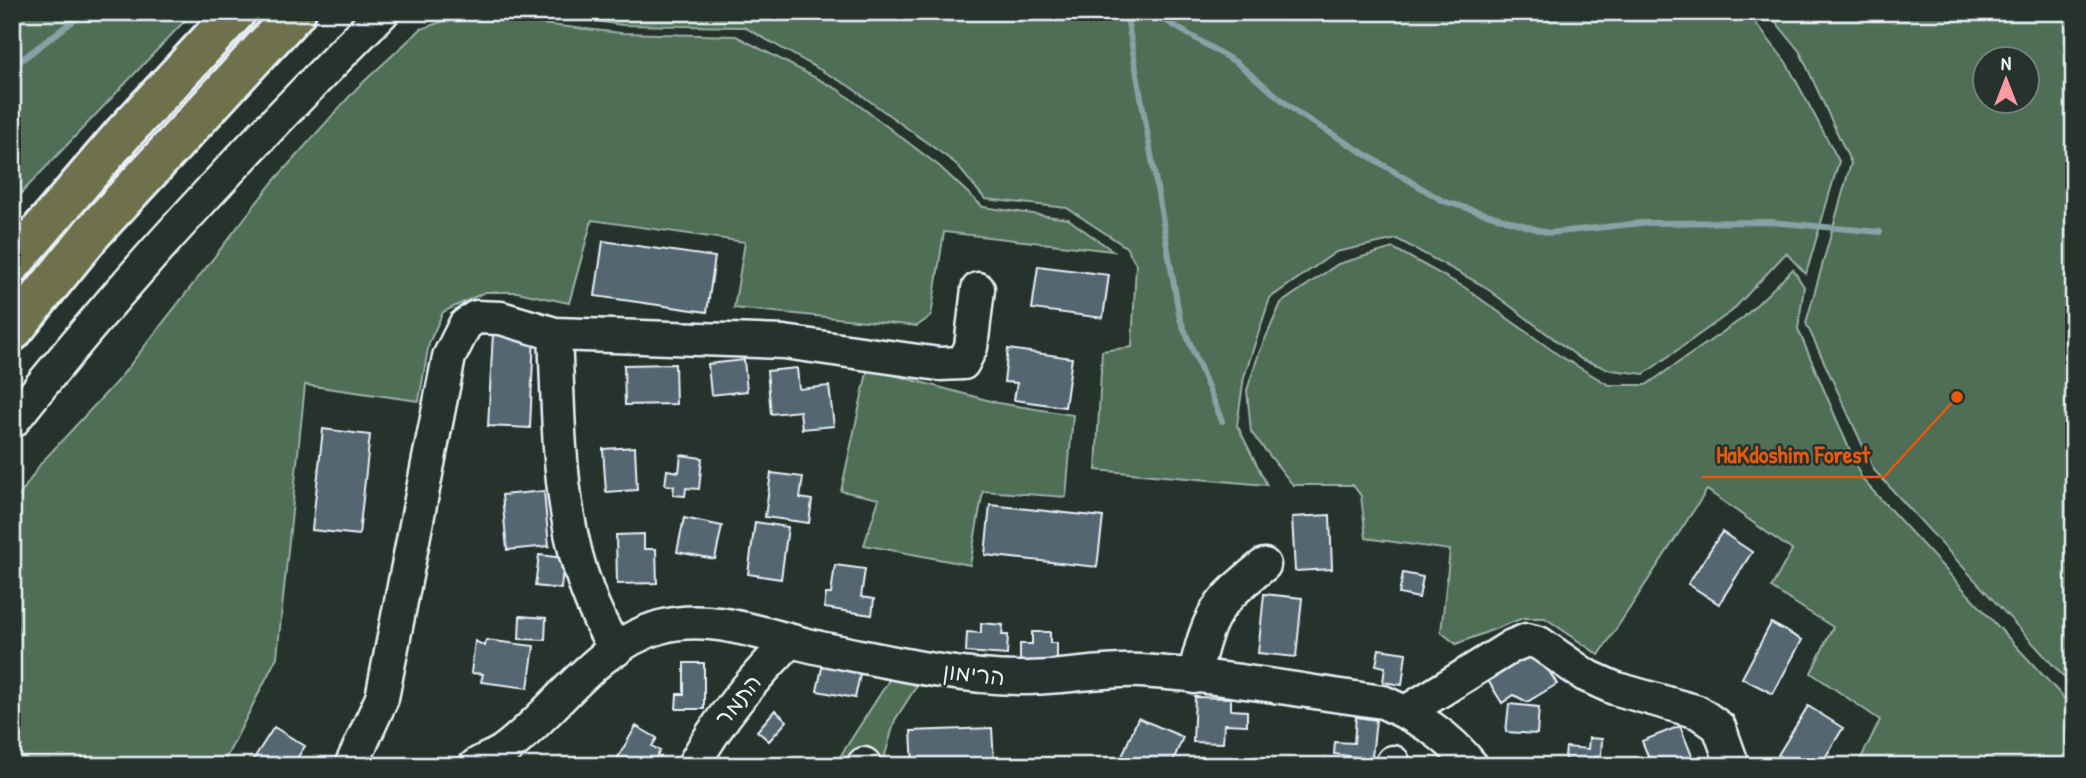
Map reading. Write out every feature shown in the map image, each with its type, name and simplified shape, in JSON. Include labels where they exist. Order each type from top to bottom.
[{"type":"highway","points":[[12,264],[123,134],[236,12]]},
{"type":"highway","points":[[12,332],[92,233],[296,12]]},
{"type":"street","points":[[12,422],[167,235],[239,157],[383,12]]},
{"type":"street","points":[[352,766],[382,698],[449,357],[465,325],[476,317],[501,318],[555,334],[784,342],[939,364],[963,363],[971,347],[978,289]]},
{"type":"street","points":[[555,334],[561,486],[582,583],[599,623],[616,650]]},
{"type":"street","points":[[1194,677],[1204,636],[1214,612],[1225,597],[1264,565]]},
{"type":"street","name":"הרימון","points":[[475,766],[502,751],[629,640],[659,627],[688,621],[709,621],[790,641],[981,677],[1023,678],[1096,671],[1141,671],[1383,702],[1419,717],[1454,744],[1472,766]]},
{"type":"street","points":[[1406,712],[1512,646],[1527,640],[1539,643],[1585,675],[1614,688],[1698,712],[1719,727],[1733,766]]},
{"type":"street","name":"התמר","points":[[693,766],[709,736],[747,685],[790,641]]},
{"type":"green space","points":[[12,12],[193,12],[12,203]]},
{"type":"green space","points":[[536,12],[1747,12],[1786,62],[1839,161],[1806,274],[1786,253],[1732,311],[1644,374],[1611,370],[1581,359],[1482,285],[1397,239],[1336,252],[1270,298],[1244,377],[1237,425],[1267,485],[1096,470],[1102,351],[1132,347],[1136,264],[1126,247],[1067,208],[985,199],[955,163],[849,86],[744,27],[622,25]]},
{"type":"green space","points":[[1768,12],[2074,12],[2074,688],[1874,470],[1806,323],[1851,163],[1800,52]]},
{"type":"green space","points":[[461,15],[621,33],[736,36],[839,90],[939,166],[983,207],[1068,219],[1113,251],[944,232],[931,316],[917,326],[734,308],[745,242],[592,220],[569,303],[517,292],[485,292],[443,312],[429,343],[419,401],[305,385],[277,657],[222,766],[12,766],[12,507],[41,463],[119,379],[272,183],[357,88],[421,29]]},
{"type":"green space","points":[[1393,248],[1464,287],[1560,356],[1609,385],[1646,385],[1743,318],[1793,269],[1804,287],[1798,329],[1862,479],[2074,709],[2074,766],[1857,766],[1880,720],[1811,673],[1833,627],[1771,588],[1792,550],[1707,490],[1599,655],[1545,618],[1523,618],[1456,644],[1441,632],[1450,550],[1366,538],[1361,496],[1353,485],[1293,485],[1251,432],[1247,390],[1259,353],[1281,303],[1338,264]]},
{"type":"green space","points":[[868,368],[998,403],[1073,415],[1066,497],[983,491],[970,565],[864,545],[879,499],[841,491]]},
{"type":"green space","points":[[895,671],[921,679],[895,720],[882,766],[834,766]]},
{"type":"building","points":[[603,241],[715,257],[707,312],[595,296]]},
{"type":"building","points":[[1038,266],[1109,275],[1103,318],[1032,309]]},
{"type":"building","points":[[493,333],[534,335],[530,428],[488,426]]},
{"type":"building","points":[[1008,349],[1072,358],[1065,407],[1014,400],[1017,383],[1004,382]]},
{"type":"building","points":[[744,360],[747,391],[711,395],[708,364]]},
{"type":"building","points":[[675,364],[676,404],[625,405],[624,365]]},
{"type":"building","points":[[797,368],[799,389],[829,386],[834,426],[802,429],[800,411],[771,414],[767,371]]},
{"type":"building","points":[[323,429],[370,435],[359,535],[312,530]]},
{"type":"building","points":[[635,447],[637,490],[606,492],[603,449]]},
{"type":"building","points":[[681,455],[702,458],[699,489],[686,488],[685,496],[673,495],[674,486],[665,485],[667,470],[679,472]]},
{"type":"building","points":[[771,473],[803,477],[800,498],[812,500],[809,523],[765,517]]},
{"type":"building","points":[[544,491],[549,546],[507,550],[502,495]]},
{"type":"building","points":[[990,505],[1103,517],[1097,567],[985,555]]},
{"type":"building","points":[[1330,515],[1332,569],[1295,571],[1292,517]]},
{"type":"building","points":[[684,518],[722,526],[715,559],[677,552]]},
{"type":"building","points":[[755,522],[788,527],[781,579],[748,574]]},
{"type":"building","points":[[1722,532],[1752,552],[1719,604],[1688,584]]},
{"type":"building","points":[[644,534],[644,549],[656,549],[657,583],[617,584],[616,535]]},
{"type":"building","points":[[539,555],[564,558],[561,589],[535,586]]},
{"type":"building","points":[[835,565],[865,569],[861,597],[874,599],[872,615],[824,608],[826,594],[831,594]]},
{"type":"building","points":[[1403,573],[1423,577],[1419,598],[1399,594]]},
{"type":"building","points":[[1264,594],[1302,598],[1296,657],[1258,653]]},
{"type":"building","points":[[520,616],[546,618],[545,640],[519,639]]},
{"type":"building","points":[[981,623],[1003,625],[1002,635],[1008,635],[1007,655],[966,652],[967,632],[981,633]]},
{"type":"building","points":[[1771,623],[1802,640],[1773,694],[1742,678]]},
{"type":"building","points":[[1032,632],[1050,632],[1050,643],[1057,643],[1057,661],[1020,661],[1020,644],[1032,644]]},
{"type":"building","points":[[486,640],[534,646],[528,688],[481,682],[483,674],[471,673],[475,641],[485,646]]},
{"type":"building","points":[[1533,645],[1557,684],[1527,702],[1514,695],[1502,703],[1484,674]]},
{"type":"building","points":[[1379,649],[1406,653],[1402,685],[1383,682],[1385,667],[1376,665]]},
{"type":"building","points":[[684,663],[704,663],[704,709],[676,709],[677,694],[684,694]]},
{"type":"building","points":[[823,663],[861,670],[855,698],[817,691]]},
{"type":"building","points":[[1195,697],[1231,698],[1231,710],[1247,711],[1247,725],[1224,724],[1223,743],[1193,742]]},
{"type":"building","points":[[1509,704],[1539,707],[1537,734],[1506,732]]},
{"type":"building","points":[[1808,706],[1843,728],[1820,766],[1795,766],[1778,755]]},
{"type":"building","points":[[775,710],[787,721],[769,741],[757,731]]},
{"type":"building","points":[[1356,717],[1376,720],[1371,766],[1355,765],[1356,757],[1334,754],[1335,742],[1354,743]]},
{"type":"building","points":[[1138,718],[1183,737],[1171,766],[1147,763],[1145,766],[1118,766]]},
{"type":"building","points":[[636,726],[657,738],[652,746],[660,751],[651,766],[613,766]]},
{"type":"building","points":[[1680,726],[1696,766],[1652,766],[1642,741]]},
{"type":"building","points":[[274,727],[305,746],[292,766],[249,766]]},
{"type":"building","points":[[992,728],[994,762],[913,766],[911,731]]},
{"type":"building","points":[[1589,738],[1602,739],[1601,757],[1595,757],[1595,766],[1564,766],[1566,747],[1588,749]]},
{"type":"building","points":[[1028,757],[1043,760],[1042,766],[1026,766]]},
{"type":"waterway","points":[[12,67],[85,12]]},
{"type":"waterway","points":[[1126,12],[1180,319],[1222,421]]},
{"type":"waterway","points":[[1151,12],[1237,63],[1299,114],[1443,201],[1549,233],[1642,223],[1771,222],[1880,232]]},
{"type":"place","name":"HaKdoshim Forest","points":[[1957,397]]}]
